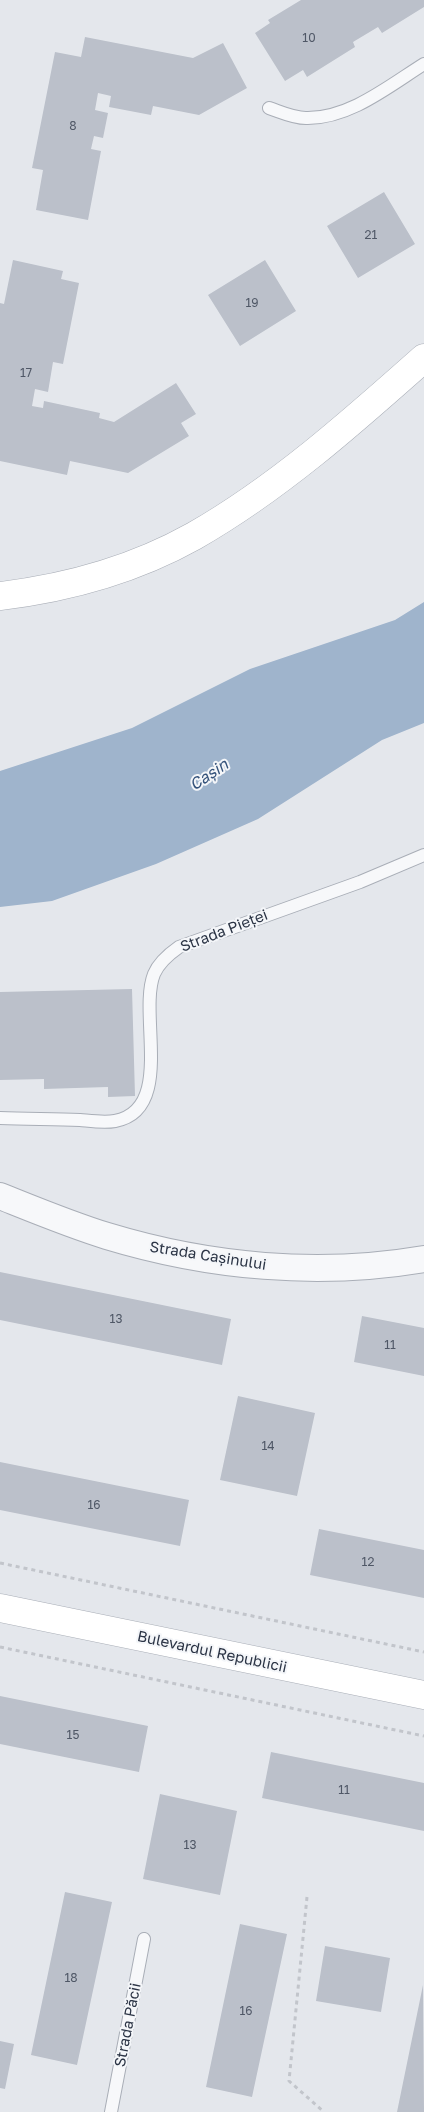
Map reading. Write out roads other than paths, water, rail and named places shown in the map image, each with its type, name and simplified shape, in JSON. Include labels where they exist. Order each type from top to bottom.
[{"type":"main road","points":[[0,596],[30,592],[91,578],[155,555],[194,536],[236,509],[310,456],[360,415],[424,358]]},
{"type":"main road","name":"Bulevardul Republicii","points":[[0,1608],[424,1695]]},
{"type":"street","name":"Strada Cașinului","points":[[0,1196],[108,1237],[188,1256],[240,1264],[339,1268],[424,1259]]},
{"type":"lane","points":[[269,108],[304,118],[319,118],[359,104],[424,64]]},
{"type":"lane","name":"Strada Pieței","points":[[0,1118],[114,1121],[134,1114],[145,1098],[150,1072],[151,993],[154,975],[165,958],[180,947],[360,882],[424,855]]},
{"type":"lane","name":"Strada Păcii","points":[[111,2112],[144,1939]]},
{"type":"water","name":"Cașin","points":[[424,602],[424,723],[382,740],[258,819],[156,864],[52,901],[0,907],[0,771],[132,728],[250,669],[395,620]]}]
